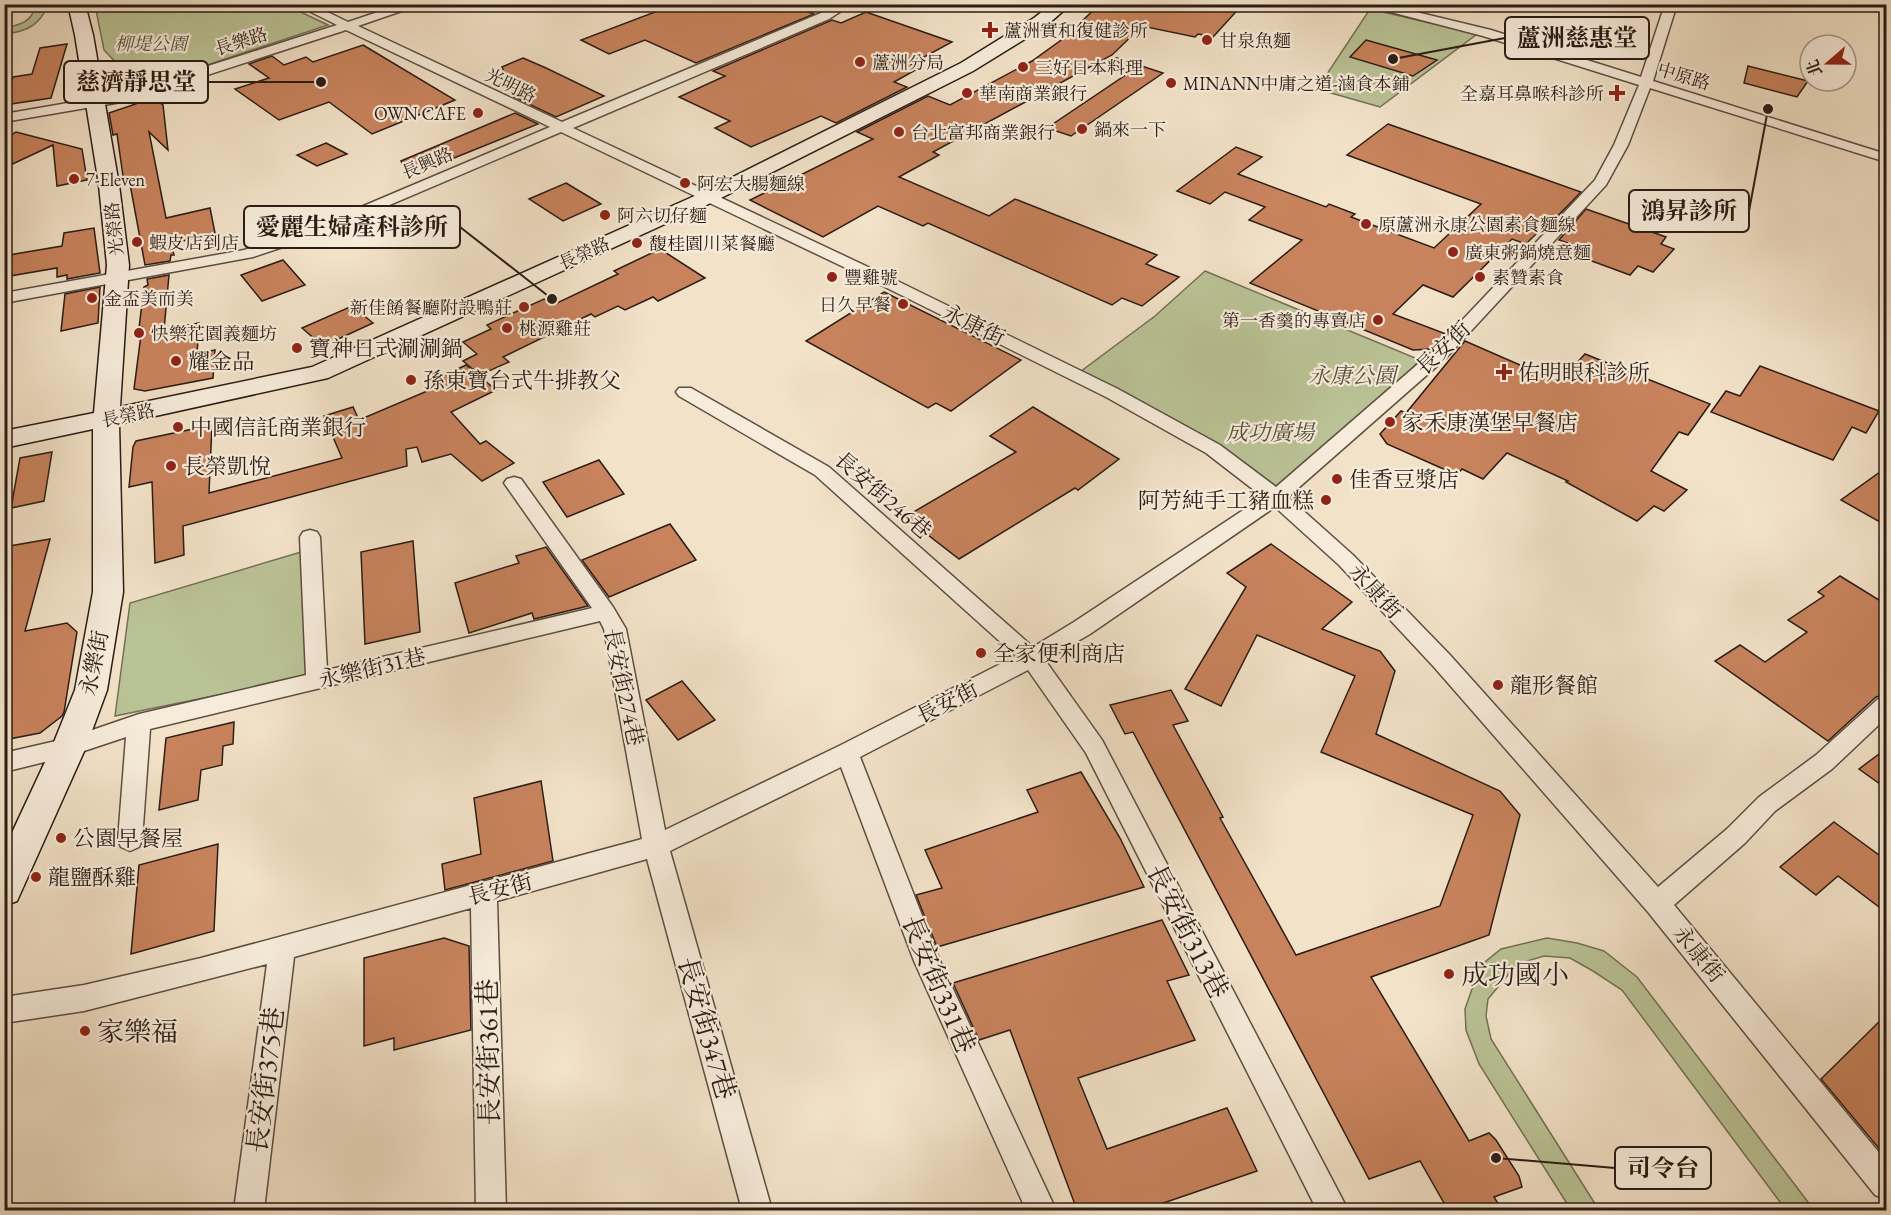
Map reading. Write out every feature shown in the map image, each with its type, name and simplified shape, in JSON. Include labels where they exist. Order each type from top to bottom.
[{"type":"street","name":"光榮路","points":[[76,4],[84,35],[110,185],[118,279],[106,420]]},
{"type":"street","name":"光明路","points":[[301,4],[706,198]]},
{"type":"street","name":"長樂路","points":[[4,118],[96,104],[416,4]]},
{"type":"street","name":"長興路","points":[[4,298],[247,254],[314,231],[825,16],[846,4]]},
{"type":"street","name":"長榮路","points":[[4,440],[106,420],[319,372],[706,198],[967,67],[1040,22],[1063,4]]},
{"type":"street","name":"中原路","points":[[1366,4],[1487,33],[1887,158]]},
{"type":"street","name":"長安街","points":[[4,1011],[84,998],[282,949],[656,846],[847,753],[1032,658],[1082,628],[1276,497],[1439,355],[1601,182],[1621,145],[1646,83],[1671,4]]},
{"type":"street","name":"永康街","points":[[706,198],[879,278],[1112,393],[1213,449],[1276,497],[1346,560],[1442,661],[1657,904],[1887,1184]]},
{"type":"street","name":"長安街246巷","points":[[685,392],[822,471],[1032,658]]},
{"type":"street","name":"永樂街","points":[[4,890],[69,747],[91,690],[108,592],[106,420]]},
{"type":"street","name":"長安街274巷","points":[[514,483],[606,612],[615,629],[656,846]]},
{"type":"street","points":[[310,537],[317,680]]},
{"type":"street","name":"永樂街31巷","points":[[4,763],[69,747],[139,723],[606,612]]},
{"type":"street","name":"長安街313巷","points":[[1032,658],[1094,747],[1333,1210]]},
{"type":"street","points":[[1657,904],[1736,836],[1767,804],[1824,762],[1887,705]]},
{"type":"street","points":[[130,840],[139,723]]},
{"type":"street","name":"長安街331巷","points":[[847,753],[927,961],[1041,1210]]},
{"type":"street","name":"長安街347巷","points":[[656,846],[757,1210]]},
{"type":"street","name":"長安街361巷","points":[[484,894],[491,1210]]},
{"type":"street","name":"長安街375巷","points":[[249,1210],[282,949]]},
{"type":"green space","points":[[26,5],[38,5],[46,9],[39,20],[29,28],[5,34],[5,28],[23,23],[30,17],[34,9]]},
{"type":"green space","name":"柳堤公園","points":[[95,5],[286,5],[328,25],[129,91],[113,92],[109,77],[124,71],[104,50]]},
{"type":"green space","points":[[1370,9],[1477,34],[1380,107],[1317,89]]},
{"type":"green space","points":[[1205,271],[1420,360],[1359,424],[1276,497],[1203,443],[1076,375],[1155,316]]},
{"type":"green space","points":[[301,552],[307,677],[115,716],[130,603]]},
{"type":"green space","points":[[1547,938],[1604,951],[1637,977],[1814,1210],[1786,1210],[1622,990],[1570,958],[1544,956],[1517,964],[1488,999],[1486,1016],[1491,1039],[1599,1210],[1571,1210],[1479,1064],[1466,1030],[1465,1009],[1480,966],[1501,949]]},
{"type":"building","points":[[676,4],[787,4],[814,14],[696,63],[645,40],[609,54],[581,40]]},
{"type":"building","points":[[1100,4],[1243,4],[1213,37],[1198,34],[1195,37],[1142,26],[1112,55],[933,152],[939,155],[899,177],[989,216],[1015,199],[1157,255],[1146,264],[1179,277],[1142,306],[1122,298],[1112,305],[928,223],[923,226],[878,206],[823,237],[750,200],[873,139],[857,132],[928,96],[950,105],[1032,61],[1064,38]]},
{"type":"building","points":[[866,12],[952,42],[911,64],[921,67],[894,82],[907,87],[836,123],[821,116],[751,147],[715,128],[730,121],[679,97],[725,76],[713,71],[832,20],[841,23]]},
{"type":"building","points":[[1366,40],[1437,60],[1413,76],[1350,57]]},
{"type":"building","points":[[67,44],[51,98],[4,105],[13,77],[32,74],[40,48]]},
{"type":"building","points":[[363,45],[455,100],[372,134],[329,102],[279,120],[235,89],[269,78],[249,64],[272,56],[284,65],[306,57],[313,62]]},
{"type":"building","points":[[523,58],[604,96],[556,117],[514,97],[502,67]]},
{"type":"building","points":[[1117,58],[1163,73],[1071,136],[1047,128],[1127,74]]},
{"type":"building","points":[[1748,66],[1798,78],[1800,93],[1797,97],[1744,83]]},
{"type":"building","points":[[153,98],[163,105],[168,150],[149,132],[166,218],[210,208],[215,233],[171,244],[174,255],[171,255],[170,261],[145,265],[130,184],[123,176],[117,134],[113,135],[109,113]]},
{"type":"building","points":[[515,113],[538,124],[407,177],[401,161]]},
{"type":"building","points":[[1388,124],[1581,192],[1541,233],[1538,232],[1526,244],[1512,239],[1453,297],[1423,285],[1393,314],[1446,334],[1432,349],[1413,350],[1250,283],[1302,240],[1249,220],[1265,207],[1225,192],[1210,204],[1177,191],[1236,147],[1262,157],[1238,174],[1326,207],[1329,204],[1355,214],[1351,217],[1434,248],[1481,204],[1347,155]]},
{"type":"building","points":[[16,132],[82,149],[87,180],[57,186],[53,145],[4,168],[4,139]]},
{"type":"building","points":[[326,143],[347,154],[317,166],[297,155]]},
{"type":"building","points":[[566,183],[601,204],[563,221],[529,199]]},
{"type":"building","points":[[1586,209],[1666,237],[1661,244],[1674,249],[1653,272],[1638,266],[1630,275],[1570,253],[1577,246],[1559,240]]},
{"type":"building","points":[[94,228],[100,273],[67,279],[67,275],[57,277],[57,268],[4,277],[9,255],[62,246],[64,233]]},
{"type":"building","points":[[660,249],[705,278],[658,301],[653,297],[625,310],[618,306],[595,317],[591,314],[503,357],[509,362],[480,375],[463,361],[477,354],[463,342],[491,329],[487,325],[544,299],[553,305],[618,274],[614,271]]},
{"type":"building","points":[[283,260],[305,285],[262,301],[241,275]]},
{"type":"building","name":"耀金品","points":[[169,275],[164,330],[199,323],[197,354],[215,350],[213,378],[145,391],[134,389],[142,327],[139,328],[144,287],[148,285],[147,279]]},
{"type":"building","points":[[100,287],[98,323],[61,331],[65,294]]},
{"type":"building","points":[[884,292],[1021,360],[951,411],[936,403],[928,408],[806,341]]},
{"type":"building","points":[[352,306],[373,323],[323,346],[302,328]]},
{"type":"building","points":[[1465,341],[1559,382],[1585,354],[1710,404],[1688,435],[1679,432],[1651,471],[1687,490],[1664,511],[1654,506],[1637,521],[1566,482],[1568,481],[1507,453],[1483,479],[1462,469],[1457,475],[1387,444],[1380,434],[1401,411],[1406,413]]},
{"type":"building","points":[[466,365],[496,390],[451,412],[480,444],[486,441],[514,463],[482,481],[451,454],[422,462],[417,447],[406,449],[407,466],[183,526],[184,555],[155,563],[152,482],[129,487],[133,447],[136,441],[212,425],[209,493],[342,458],[324,416],[353,407],[359,420],[432,389],[426,384]]},
{"type":"building","points":[[1760,366],[1879,411],[1866,433],[1852,427],[1833,460],[1711,412],[1726,391],[1740,396]]},
{"type":"building","points":[[1033,407],[1119,459],[1078,490],[1075,488],[959,559],[905,517],[1016,452],[990,436]]},
{"type":"building","points":[[52,452],[44,501],[11,508],[20,458]]},
{"type":"building","points":[[599,460],[624,494],[567,517],[543,482]]},
{"type":"building","points":[[1887,467],[1887,526],[1841,500]]},
{"type":"building","points":[[670,524],[696,560],[609,597],[582,560]]},
{"type":"building","points":[[50,539],[25,631],[67,623],[77,632],[64,712],[40,733],[4,740],[4,547]]},
{"type":"building","points":[[413,541],[420,632],[365,644],[361,552]]},
{"type":"building","points":[[1271,544],[1352,602],[1322,629],[1380,651],[1395,671],[1376,734],[1500,791],[1520,815],[1489,935],[1371,977],[1469,1141],[1489,1133],[1519,1176],[1522,1187],[1494,1197],[1502,1210],[1448,1210],[1420,1161],[1369,1179],[1133,732],[1125,734],[1110,705],[1171,690],[1188,721],[1173,725],[1223,817],[1220,818],[1296,955],[1440,906],[1473,815],[1321,752],[1355,676],[1257,635],[1221,706],[1185,689],[1246,587],[1227,573]]},
{"type":"building","points":[[546,547],[588,606],[534,619],[532,613],[469,633],[455,583],[519,563],[516,556]]},
{"type":"building","points":[[1840,576],[1887,605],[1887,694],[1876,697],[1828,741],[1715,661],[1740,645],[1765,662],[1807,632],[1788,620],[1824,596],[1818,592]]},
{"type":"building","points":[[682,681],[715,720],[678,740],[646,700]]},
{"type":"building","points":[[234,722],[233,744],[223,746],[222,765],[201,770],[198,800],[159,810],[166,738]]},
{"type":"building","points":[[1887,748],[1887,789],[1859,769]]},
{"type":"building","points":[[1081,772],[1120,838],[1144,887],[937,947],[916,895],[942,888],[925,850],[1038,812],[1027,790]]},
{"type":"building","points":[[541,781],[553,861],[445,890],[442,864],[481,854],[474,798]]},
{"type":"building","points":[[1834,822],[1887,861],[1887,913],[1838,876],[1816,895],[1780,867]]},
{"type":"building","points":[[218,844],[214,931],[131,954],[139,865]]},
{"type":"building","points":[[1162,920],[1189,975],[1167,981],[1195,1040],[1078,1078],[1107,1149],[1227,1108],[1257,1171],[1143,1210],[1077,1210],[1010,1030],[979,1040],[953,983]]},
{"type":"building","points":[[444,938],[469,946],[471,1030],[394,1050],[394,1038],[364,1046],[364,958]]},
{"type":"building","points":[[1887,1014],[1887,1158],[1821,1079]]},
{"type":"place","name":"蘆洲實和復健診所","points":[[990,30]]},
{"type":"place","name":"甘泉魚麵","points":[[1207,40]]},
{"type":"place","name":"蘆洲慈惠堂","points":[[1393,59]]},
{"type":"place","name":"蘆洲分局","points":[[860,62]]},
{"type":"place","name":"三好日本料理","points":[[1023,67]]},
{"type":"place","name":"慈濟靜思堂","points":[[321,82]]},
{"type":"place","name":"MINANN中庸之道-滷食本鋪","points":[[1171,83]]},
{"type":"place","name":"華南商業銀行","points":[[967,93]]},
{"type":"place","name":"全嘉耳鼻喉科診所","points":[[1617,93]]},
{"type":"place","name":"鴻昇診所","points":[[1768,109]]},
{"type":"place","name":"OWN CAFE","points":[[478,113]]},
{"type":"place","name":"鍋來一下","points":[[1082,129]]},
{"type":"place","name":"台北富邦商業銀行","points":[[899,132]]},
{"type":"place","name":"7-Eleven","points":[[74,179]]},
{"type":"place","name":"阿宏大腸麵線","points":[[685,183]]},
{"type":"place","name":"阿六切仔麵","points":[[605,215]]},
{"type":"place","name":"原蘆洲永康公園素食麵線","points":[[1366,224]]},
{"type":"place","name":"蝦皮店到店","points":[[137,242]]},
{"type":"place","name":"馥桂園川菜餐廳","points":[[637,243]]},
{"type":"place","name":"廣東粥鍋燒意麵","points":[[1453,252]]},
{"type":"place","name":"豐雞號","points":[[832,277]]},
{"type":"place","name":"素贊素食","points":[[1480,277]]},
{"type":"place","name":"金盃美而美","points":[[92,298]]},
{"type":"place","name":"愛麗生婦產科診所","points":[[552,299]]},
{"type":"place","name":"日久早餐","points":[[903,304]]},
{"type":"place","name":"新佳餚餐廳附設鴨莊","points":[[524,307]]},
{"type":"place","name":"第一香羹的專賣店","points":[[1378,320]]},
{"type":"place","name":"桃源雞莊","points":[[507,328]]},
{"type":"place","name":"快樂花園義麵坊","points":[[139,333]]},
{"type":"place","name":"寶神日式涮涮鍋","points":[[297,348]]},
{"type":"place","name":"耀金品","points":[[176,361]]},
{"type":"place","name":"佑明眼科診所","points":[[1504,372]]},
{"type":"place","name":"孫東寶台式牛排教父","points":[[411,380]]},
{"type":"place","name":"家禾康漢堡早餐店","points":[[1390,422]]},
{"type":"place","name":"中國信託商業銀行","points":[[178,427]]},
{"type":"place","name":"長榮凱悅","points":[[171,466]]},
{"type":"place","name":"佳香豆漿店","points":[[1337,479]]},
{"type":"place","name":"阿芳純手工豬血糕","points":[[1326,500]]},
{"type":"place","name":"全家便利商店","points":[[981,653]]},
{"type":"place","name":"龍形餐館","points":[[1498,685]]},
{"type":"place","name":"公園早餐屋","points":[[61,838]]},
{"type":"place","name":"龍鹽酥雞","points":[[36,877]]},
{"type":"place","name":"成功國小","points":[[1449,974]]},
{"type":"place","name":"家樂福","points":[[85,1031]]},
{"type":"place","name":"司令台","points":[[1496,1158]]},
{"type":"park label","name":"永康公園","points":[[1352,375]]},
{"type":"park label","name":"成功廣場","points":[[1270,432]]}]
